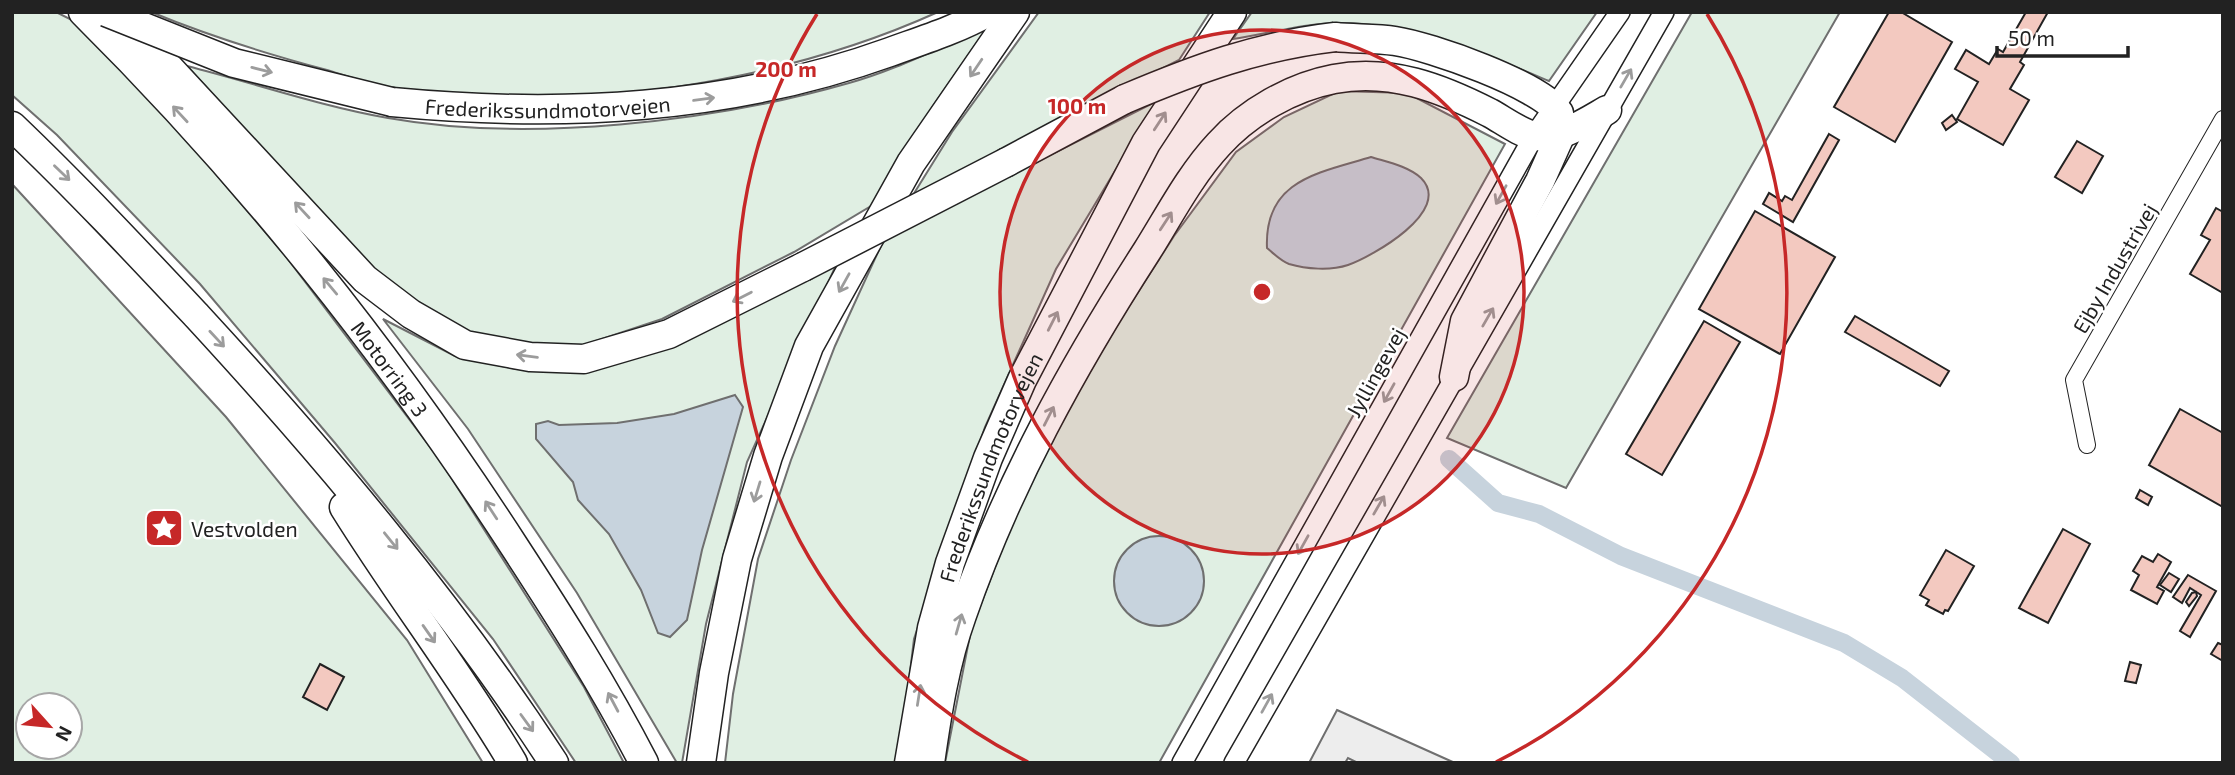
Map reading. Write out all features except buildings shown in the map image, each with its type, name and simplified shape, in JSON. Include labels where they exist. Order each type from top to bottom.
[{"type":"highway","name":"Motorring 3","points":[[83,12],[199,135],[351,311],[445,439],[601,680],[644,763]]},
{"type":"highway","name":"Frederikssundmotorvejen","points":[[106,12],[234,63],[392,102],[475,110],[558,111],[727,96],[829,74],[988,12]]},
{"type":"highway","points":[[118,12],[365,279],[411,314],[465,345],[530,357],[584,359],[669,334],[1125,99],[1240,54],[1287,43],[1335,37],[1396,41],[1470,62],[1554,105],[1562,123],[1548,135],[1540,181],[1465,321],[1454,377]]},
{"type":"highway","points":[[701,763],[714,673],[737,559],[768,456],[809,346],[911,163],[1015,12]]},
{"type":"highway","name":"Frederikssundmotorvejen","points":[[909,763],[932,628],[950,564],[988,458],[1023,380],[1146,143],[1231,12]]},
{"type":"highway","points":[[930,763],[938,707],[961,617],[1005,504],[1093,335],[1218,144],[1249,117],[1284,96],[1334,79],[1363,76],[1404,79],[1443,89],[1548,135],[1607,110]]},
{"type":"highway","points":[[12,126],[82,192],[285,412],[414,569],[554,763]]},
{"type":"highway","points":[[285,412],[377,560],[475,698],[513,763]]},
{"type":"street","points":[[1554,105],[1620,12]]},
{"type":"street","points":[[1234,763],[1664,12]]},
{"type":"street","name":"Ejby Industrivej","points":[[2087,445],[2074,380],[2223,119]]},
{"type":"street","name":"Jyllingevej","points":[[1182,763],[1548,135]]},
{"type":"street","points":[[1196,763],[1216,702]]},
{"type":"green space","points":[[12,12],[56,12],[78,23],[174,125],[284,254],[440,460],[584,687],[624,763],[576,763],[493,639],[335,443],[200,284],[57,135],[12,95]]},
{"type":"green space","points":[[151,12],[938,12],[877,37],[811,58],[743,75],[603,95],[533,98],[465,96],[381,86],[238,44]]},
{"type":"green space","points":[[1039,12],[1210,12],[1179,60],[913,195],[952,132]]},
{"type":"green space","points":[[1252,12],[1597,12],[1549,81],[1447,41],[1367,24],[1313,25],[1233,39]]},
{"type":"green space","points":[[1692,12],[1840,12],[1566,488],[1447,438]]},
{"type":"green space","points":[[987,28],[933,106],[876,203],[794,252],[662,319],[578,347],[507,343],[461,330],[376,274],[187,66],[312,101],[388,118],[500,129],[560,128],[680,118],[796,97],[884,71]]},
{"type":"green space","points":[[1339,91],[1407,93],[1505,144],[1159,763],[945,763],[971,630],[1021,499],[1088,370],[1174,236],[1236,152],[1284,117]]},
{"type":"green space","points":[[1157,101],[1056,269],[985,427],[914,639],[899,763],[725,763],[733,694],[758,559],[791,460],[835,346],[884,239]]},
{"type":"green space","name":"Vestvolden","points":[[12,184],[226,417],[407,640],[483,763],[12,763]]},
{"type":"green space","points":[[837,263],[747,462],[706,624],[682,763],[677,763],[577,593],[468,429],[383,319],[455,356],[516,369],[587,371]]},
{"type":"shaded area","points":[[1371,157],[1410,170],[1421,178],[1428,191],[1427,204],[1406,231],[1374,253],[1348,265],[1326,269],[1289,264],[1267,248],[1268,225],[1275,207],[1285,194],[1314,175]]},
{"type":"shaded area","points":[[735,395],[743,407],[702,550],[687,620],[670,637],[658,633],[641,590],[609,534],[578,500],[573,482],[536,439],[536,424],[548,421],[559,425],[617,423],[674,414]]},
{"type":"shaded area","points":[[1159,536],[1184,544],[1196,556],[1204,581],[1196,606],[1184,618],[1159,626],[1134,618],[1122,606],[1114,581],[1122,556],[1134,544]]},
{"type":"shaded area","points":[[1337,710],[1455,763],[1358,763],[1348,758],[1345,763],[1309,763]]},
{"type":"waterway","points":[[1449,459],[1498,503],[1539,514],[1621,556],[1844,643],[1902,678],[2011,763]]},
{"type":"place","name":"Vestvolden","points":[[164,528]]}]
